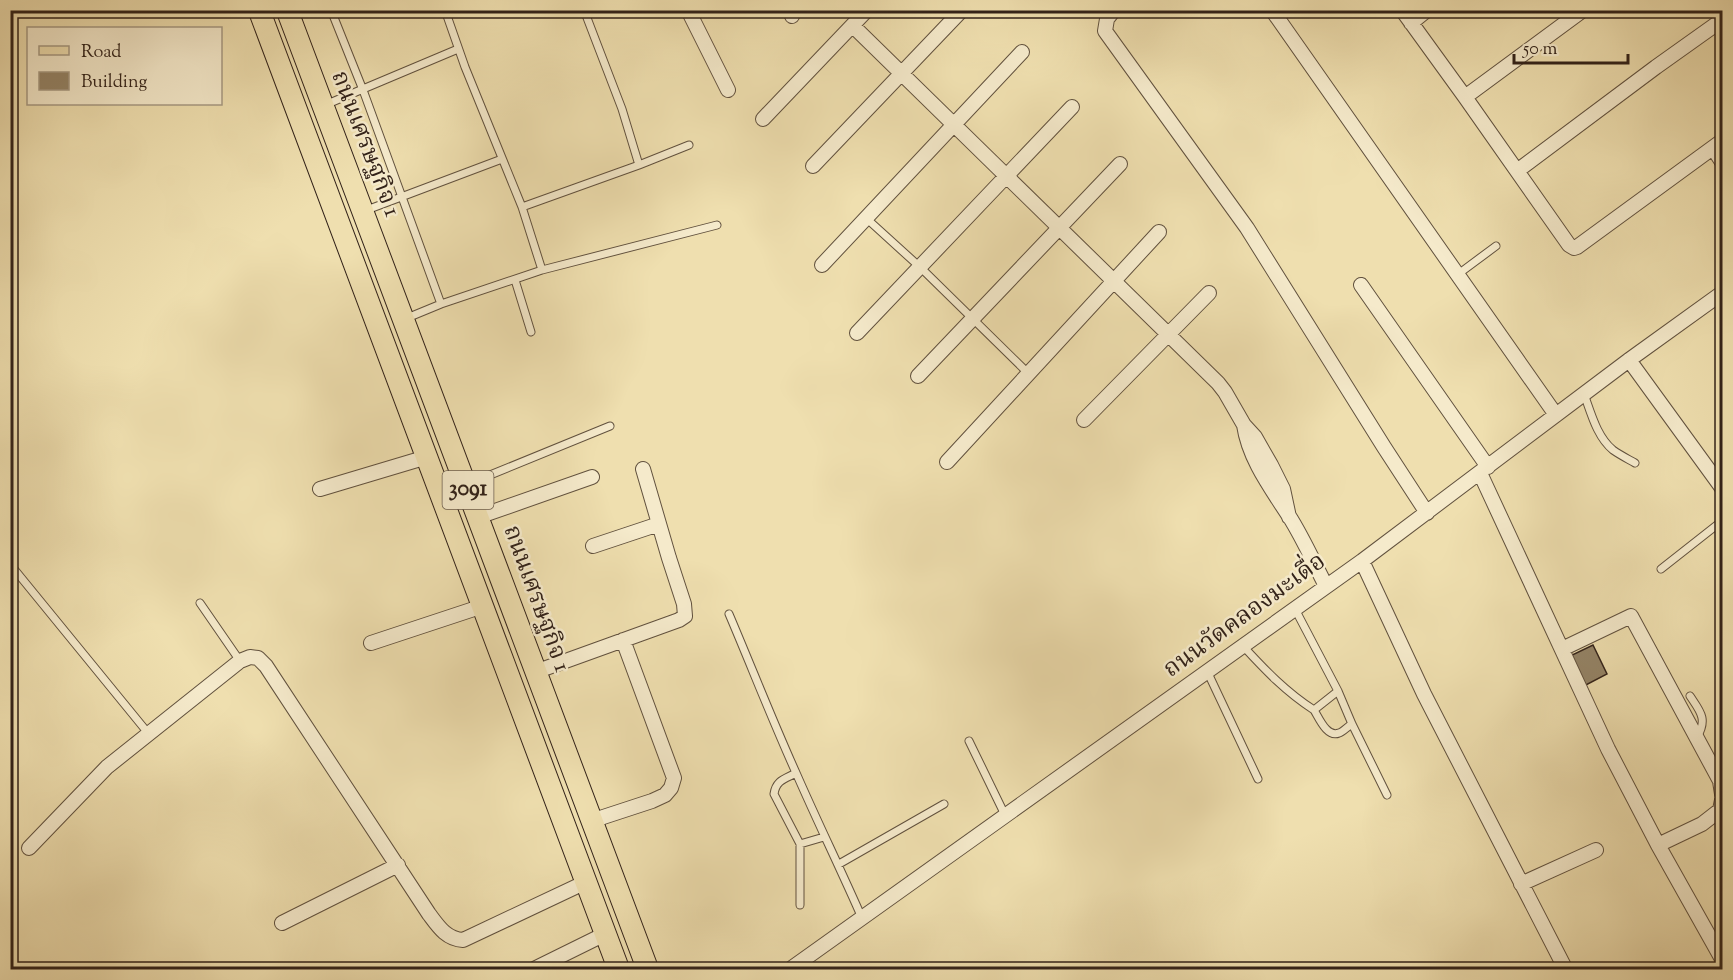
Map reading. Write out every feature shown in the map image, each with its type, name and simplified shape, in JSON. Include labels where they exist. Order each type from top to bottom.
[{"type":"main road","name":"3091","points":[[259,10],[619,969]]},
{"type":"main road","name":"ถนนเศรษฐกิจ 1","points":[[287,10],[648,969]]},
{"type":"street","points":[[688,10],[728,90]]},
{"type":"street","points":[[763,119],[867,10]]},
{"type":"street","points":[[813,166],[962,10]]},
{"type":"street","points":[[1113,10],[1107,19],[1106,31],[1247,228],[1427,513]]},
{"type":"street","points":[[1272,10],[1556,416]]},
{"type":"street","points":[[1402,10],[1569,245],[1574,248],[1718,145],[1722,162]]},
{"type":"street","points":[[1410,23],[1427,10]]},
{"type":"street","points":[[1465,97],[1583,10]]},
{"type":"street","points":[[1517,171],[1722,20]]},
{"type":"street","points":[[853,26],[1218,383],[1244,425],[1255,437],[1283,489],[1289,517],[1326,586]]},
{"type":"street","points":[[822,265],[1022,52]]},
{"type":"street","points":[[857,333],[1072,107]]},
{"type":"street","points":[[918,376],[1120,164]]},
{"type":"street","points":[[947,462],[1159,232]]},
{"type":"street","points":[[1360,285],[1484,470],[1608,749],[1722,959]]},
{"type":"street","points":[[1084,420],[1209,293]]},
{"type":"street","name":"ถนนวัดคลองมะเดื่อ","points":[[789,969],[1362,561],[1722,293]]},
{"type":"street","points":[[1629,360],[1722,488]]},
{"type":"street","points":[[320,489],[427,457]]},
{"type":"street","points":[[535,672],[685,616],[684,604],[643,469]]},
{"type":"street","points":[[478,517],[592,477]]},
{"type":"street","points":[[593,546],[659,524]]},
{"type":"street","points":[[1362,561],[1424,694],[1566,969]]},
{"type":"street","points":[[371,643],[483,606]]},
{"type":"street","points":[[1562,649],[1631,616],[1720,781],[1722,794]]},
{"type":"street","points":[[591,821],[665,795],[671,788],[674,778],[623,640]]},
{"type":"street","points":[[29,848],[107,767],[240,661],[258,657],[443,933],[455,939],[474,935],[586,882]]},
{"type":"street","points":[[1659,845],[1702,824],[1722,807]]},
{"type":"street","points":[[1521,884],[1596,850]]},
{"type":"street","points":[[282,923],[398,865]]},
{"type":"street","points":[[532,969],[605,934]]},
{"type":"lane","points":[[330,10],[363,90],[441,304]]},
{"type":"lane","points":[[445,10],[458,49],[522,207],[543,270]]},
{"type":"lane","points":[[584,10],[622,109],[639,165]]},
{"type":"lane","points":[[323,105],[458,49]]},
{"type":"lane","points":[[522,207],[689,145]]},
{"type":"lane","points":[[364,211],[502,159]]},
{"type":"lane","points":[[866,218],[921,268],[1029,374]]},
{"type":"lane","points":[[404,319],[441,304],[543,270],[717,225]]},
{"type":"lane","points":[[1457,275],[1496,246]]},
{"type":"lane","points":[[515,280],[531,332]]},
{"type":"lane","points":[[1584,394],[1597,429],[1605,442],[1614,451],[1635,463]]},
{"type":"lane","points":[[466,484],[610,426]]},
{"type":"lane","points":[[1661,569],[1722,521]]},
{"type":"lane","points":[[11,564],[148,734]]},
{"type":"lane","points":[[200,603],[240,661]]},
{"type":"lane","points":[[1294,609],[1338,691],[1387,795]]},
{"type":"lane","points":[[729,614],[796,773],[862,918]]},
{"type":"lane","points":[[1243,645],[1275,680],[1314,710],[1328,731],[1339,734],[1352,724]]},
{"type":"lane","points":[[1208,671],[1258,779]]},
{"type":"lane","points":[[1314,710],[1338,691]]},
{"type":"lane","points":[[1690,696],[1701,712],[1703,721],[1696,739]]},
{"type":"lane","points":[[969,741],[1005,815]]},
{"type":"lane","points":[[796,773],[779,781],[775,786],[774,794],[800,844],[800,905]]},
{"type":"lane","points":[[839,864],[944,804]]},
{"type":"lane","points":[[800,844],[824,837]]},
{"type":"building","points":[[1593,645],[1607,674],[1584,686],[1570,656]]}]
